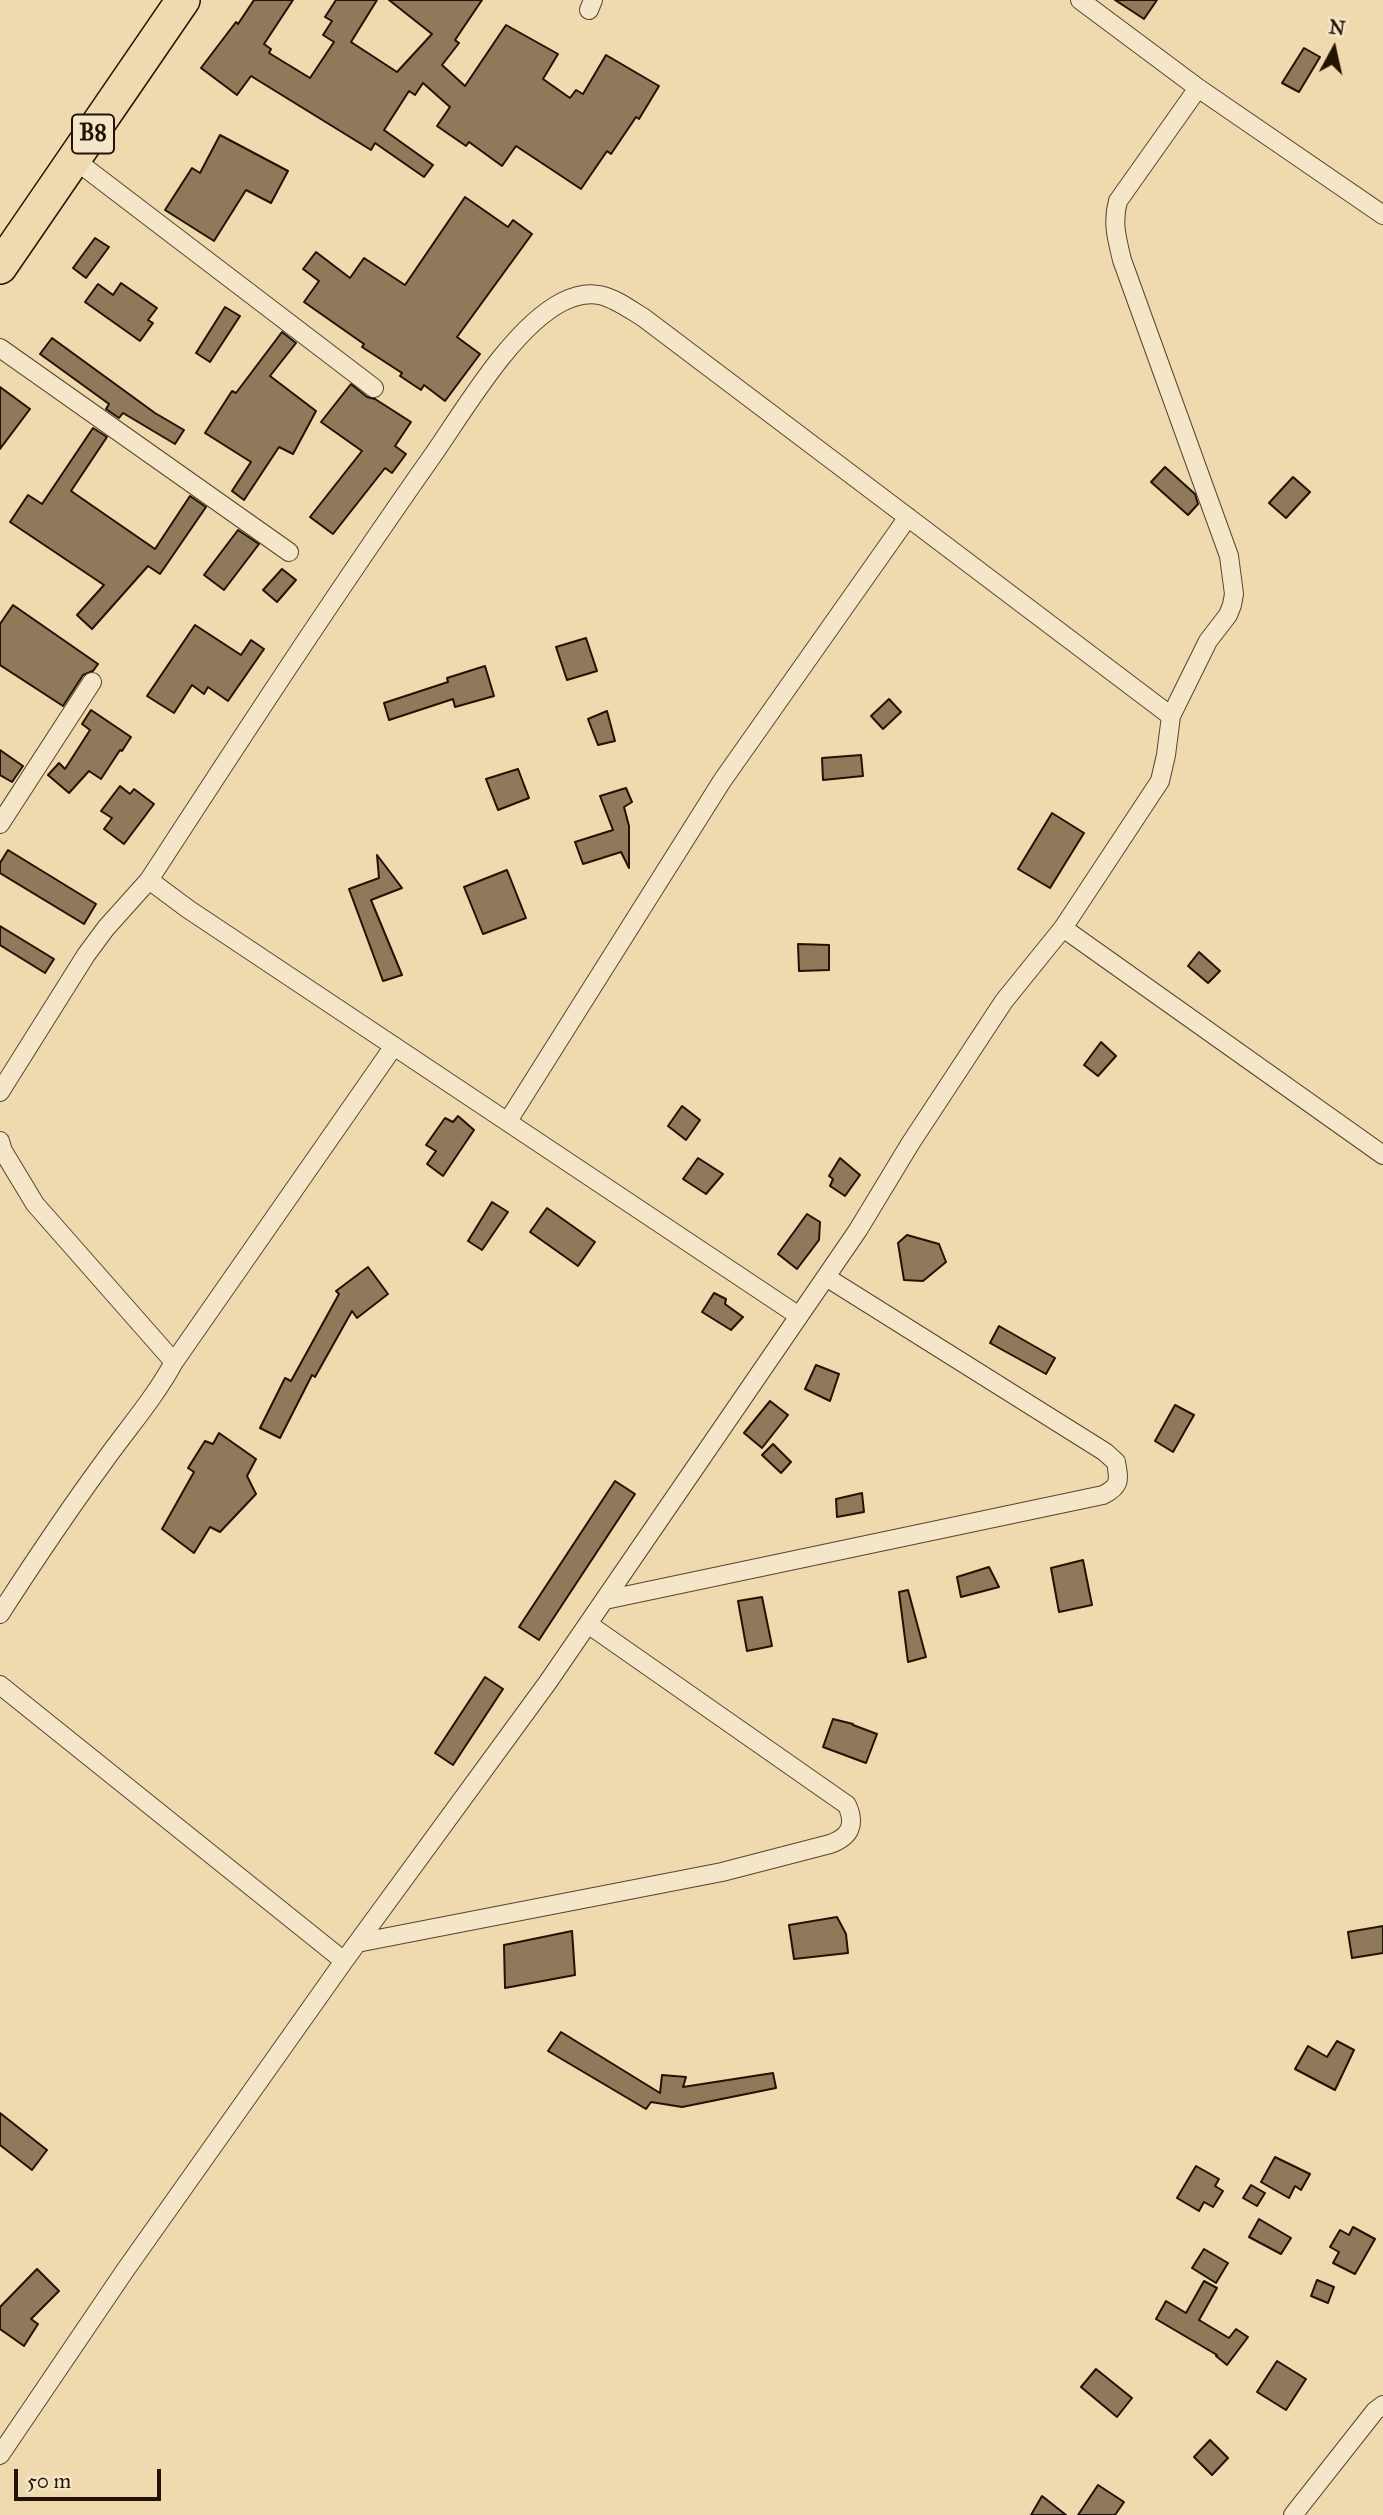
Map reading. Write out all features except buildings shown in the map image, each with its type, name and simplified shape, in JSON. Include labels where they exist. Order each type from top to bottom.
[{"type":"highway","name":"B8","points":[[0,267],[183,0]]},
{"type":"street","points":[[1080,0],[1198,88],[1383,215]]},
{"type":"street","points":[[0,2455],[124,2273],[357,1942],[588,1624],[826,1277],[1004,1001],[1063,928],[1160,780],[1171,716],[1208,641],[1228,615],[1234,594],[1229,556],[1122,260],[1114,228],[1118,201],[1198,88]]},
{"type":"street","points":[[75,160],[374,388]]},
{"type":"street","points":[[0,1092],[86,955],[149,880],[340,587],[501,358],[533,324],[560,303],[578,295],[595,292],[614,299],[645,318],[1171,716]]},
{"type":"street","points":[[0,348],[289,552]]},
{"type":"street","points":[[508,1121],[722,781],[908,517]]},
{"type":"street","points":[[0,824],[92,682]]},
{"type":"street","points":[[149,880],[188,909],[799,1316]]},
{"type":"street","points":[[1063,928],[1383,1154]]},
{"type":"street","points":[[0,1614],[48,1539],[157,1392],[174,1362],[394,1046]]},
{"type":"street","points":[[0,1141],[15,1174],[35,1204],[174,1362]]},
{"type":"street","points":[[604,1600],[1103,1495],[1115,1489],[1118,1481],[1116,1462],[1105,1452],[826,1277]]},
{"type":"street","points":[[357,1942],[722,1872],[830,1844],[848,1834],[852,1816],[847,1805],[588,1624]]},
{"type":"street","points":[[0,1685],[344,1961]]},
{"type":"street","points":[[1293,2515],[1383,2404]]}]
